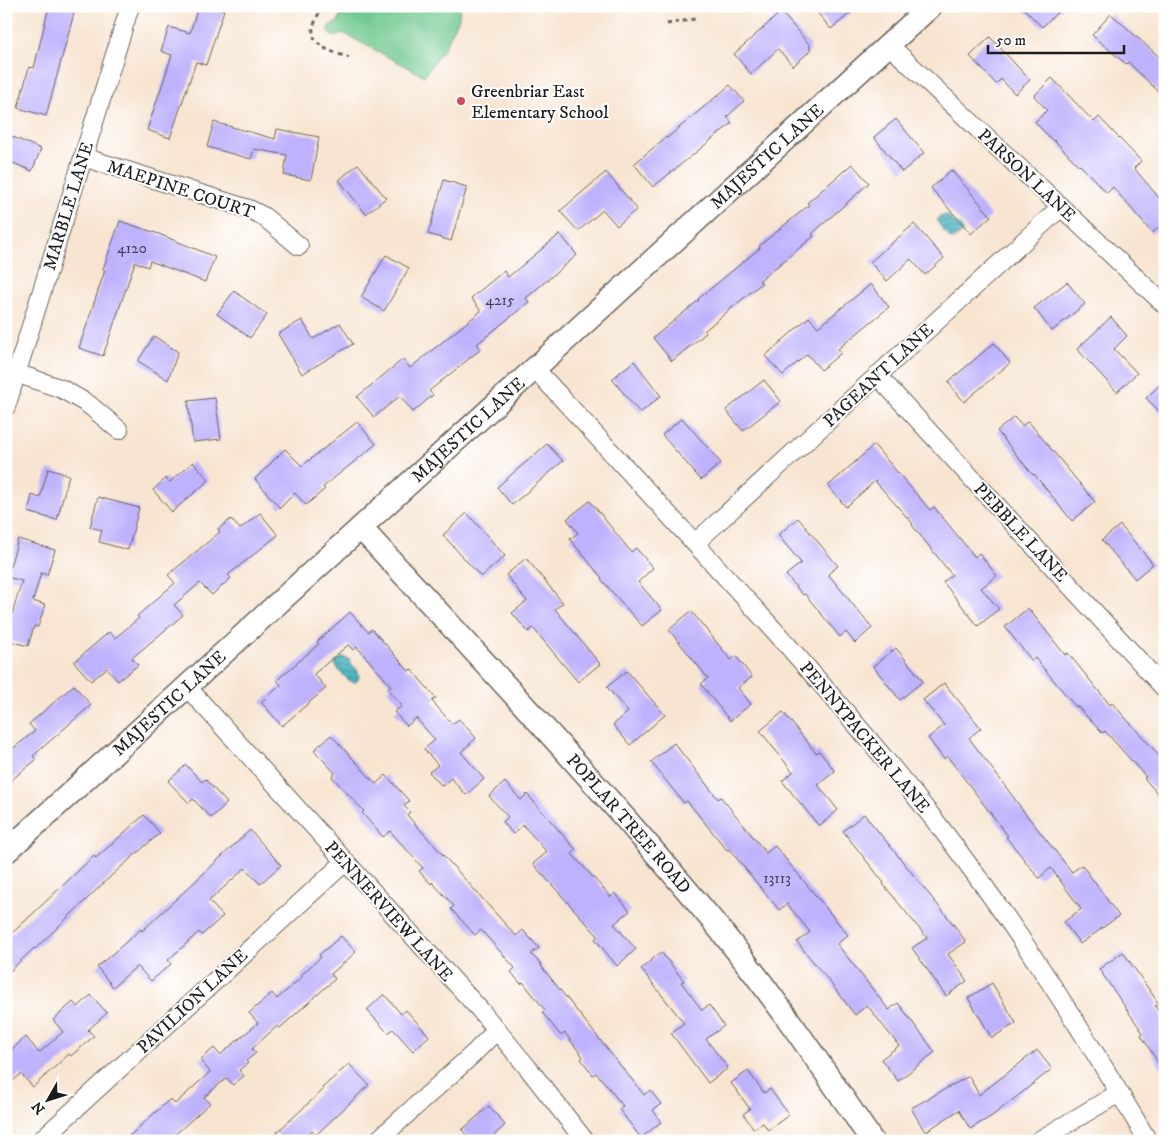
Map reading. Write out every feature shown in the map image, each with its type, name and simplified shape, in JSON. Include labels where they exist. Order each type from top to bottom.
[{"type":"street","name":"MARBLE LANE","points":[[6,406],[130,6]]},
{"type":"street","name":"MAJESTIC LANE","points":[[6,852],[931,6]]},
{"type":"street","name":"PARSON LANE","points":[[889,45],[1165,305]]},
{"type":"street","name":"MAEPINE COURT","points":[[83,157],[249,210],[263,216],[299,246]]},
{"type":"street","name":"PAGEANT LANE","points":[[695,543],[1060,206]]},
{"type":"street","name":"PENNYPACKER LANE","points":[[535,369],[695,543],[889,762],[984,886],[1029,950],[1076,1022],[1148,1141]]},
{"type":"street","points":[[16,373],[62,389],[88,404],[119,430]]},
{"type":"street","name":"PEBBLE LANE","points":[[877,375],[1165,688]]},
{"type":"street","name":"POPLAR TREE ROAD","points":[[360,528],[608,798],[712,920],[767,990],[872,1141]]},
{"type":"street","name":"PENNERVIEW LANE","points":[[187,687],[481,1011],[585,1141]]},
{"type":"street","name":"PAVILION LANE","points":[[40,1141],[345,862]]},
{"type":"street","points":[[378,1141],[497,1030]]},
{"type":"street","points":[[1038,1141],[1119,1093]]},
{"type":"path","points":[[322,6],[313,29],[314,37],[319,46],[350,58]]},
{"type":"path","points":[[667,24],[695,19]]},
{"type":"green space","points":[[344,6],[460,6],[459,18],[445,47],[424,76],[343,33],[332,36],[328,31],[329,27],[338,22]]},
{"type":"water","points":[[947,215],[956,224],[960,225],[963,231],[953,239],[949,238],[949,235],[944,232],[937,221],[939,217]]},
{"type":"water","points":[[343,657],[349,659],[358,671],[357,681],[347,679],[339,671],[335,664],[336,661]]},
{"type":"building","points":[[49,6],[76,6],[46,116],[18,108],[29,67],[34,68]]},
{"type":"building","points":[[198,6],[213,6],[224,10],[206,65],[196,62],[170,138],[147,130],[172,55],[161,51],[169,27],[190,33]]},
{"type":"building","points":[[812,6],[859,6],[831,29]]},
{"type":"building","points":[[1021,6],[1064,6],[1042,27]]},
{"type":"building","points":[[781,12],[810,45],[810,51],[793,66],[778,49],[751,74],[734,54]]},
{"type":"building","points":[[1111,14],[1165,62],[1165,98],[1128,62],[1126,64],[1092,35]]},
{"type":"building","points":[[990,37],[1030,80],[1015,94],[1001,79],[996,84],[970,56]]},
{"type":"building","points":[[1052,78],[1094,122],[1099,117],[1141,161],[1134,168],[1165,205],[1165,222],[1152,233],[1113,187],[1107,193],[1035,122],[1047,110],[1034,96]]},
{"type":"building","points":[[730,85],[744,101],[727,117],[732,123],[653,187],[634,164]]},
{"type":"building","points":[[896,119],[924,153],[902,172],[874,137]]},
{"type":"building","points":[[214,122],[275,139],[277,129],[319,137],[311,180],[284,175],[287,155],[254,149],[251,159],[207,147]]},
{"type":"building","points":[[6,134],[41,149],[32,171],[6,160]]},
{"type":"building","points":[[358,164],[386,198],[366,214],[339,180]]},
{"type":"building","points":[[852,164],[869,183],[812,234],[814,236],[759,281],[762,283],[704,331],[706,333],[672,361],[653,338],[760,248],[759,246],[809,205],[807,203]]},
{"type":"building","points":[[951,170],[991,216],[971,234],[931,188]]},
{"type":"building","points":[[606,172],[637,209],[617,226],[603,210],[578,231],[560,211]]},
{"type":"building","points":[[444,180],[467,187],[451,241],[428,234]]},
{"type":"building","points":[[120,221],[159,234],[215,257],[205,282],[150,261],[148,267],[135,262],[103,356],[79,348]]},
{"type":"building","points":[[914,224],[944,258],[925,275],[911,259],[887,281],[870,262]]},
{"type":"building","points":[[560,234],[577,255],[526,298],[529,302],[477,344],[481,349],[429,391],[433,395],[413,412],[400,396],[374,417],[357,397],[403,359],[410,368],[481,311],[471,298],[504,271],[508,277]]},
{"type":"building","points":[[386,255],[409,268],[384,311],[361,297]]},
{"type":"building","points":[[1067,282],[1085,304],[1052,331],[1034,308]]},
{"type":"building","points":[[871,284],[889,307],[838,349],[841,353],[821,370],[807,354],[783,375],[765,356],[809,317],[818,327]]},
{"type":"building","points":[[234,291],[267,315],[250,338],[217,314]]},
{"type":"building","points":[[1111,317],[1127,336],[1114,349],[1137,373],[1117,392],[1077,349]]},
{"type":"building","points":[[302,320],[313,339],[340,323],[353,344],[302,374],[278,334]]},
{"type":"building","points":[[154,336],[178,352],[168,380],[138,361]]},
{"type":"building","points":[[994,343],[1010,363],[964,402],[948,382]]},
{"type":"building","points":[[634,361],[661,396],[640,413],[612,379]]},
{"type":"building","points":[[764,380],[781,401],[743,431],[726,410]]},
{"type":"building","points":[[1165,380],[1165,417],[1146,398]]},
{"type":"building","points":[[215,398],[221,439],[193,442],[188,401]]},
{"type":"building","points":[[1014,417],[1022,426],[1028,421],[1095,502],[1072,521],[997,431]]},
{"type":"building","points":[[682,418],[721,463],[701,480],[662,435]]},
{"type":"building","points":[[357,422],[376,444],[323,487],[325,489],[306,505],[295,493],[280,508],[255,479],[285,449],[302,466]]},
{"type":"building","points":[[547,444],[563,461],[512,505],[497,487]]},
{"type":"building","points":[[874,445],[930,510],[934,507],[975,557],[979,553],[997,576],[981,588],[999,609],[978,626],[943,582],[952,575],[913,524],[875,481],[846,507],[828,486]]},
{"type":"building","points":[[193,462],[209,480],[172,512],[153,490],[166,478],[170,482]]},
{"type":"building","points":[[48,469],[69,475],[57,520],[28,512],[32,495],[40,498]]},
{"type":"building","points":[[98,497],[139,508],[128,550],[99,542],[102,530],[90,527]]},
{"type":"building","points":[[590,501],[631,552],[636,548],[653,568],[638,582],[662,610],[642,626],[601,579],[570,539],[578,533],[567,519]]},
{"type":"building","points":[[260,513],[278,535],[228,575],[231,578],[212,595],[200,583],[174,605],[183,615],[132,658],[138,665],[118,681],[107,668],[91,681],[74,662],[109,632],[115,638],[139,618],[137,616],[175,583],[168,575],[220,532],[218,529],[231,519],[240,529]]},
{"type":"building","points":[[467,513],[505,556],[481,577],[443,535]]},
{"type":"building","points":[[798,518],[838,566],[828,574],[872,628],[855,643],[846,632],[840,637],[805,594],[803,595],[786,575],[801,563],[778,535]]},
{"type":"building","points":[[1120,525],[1153,564],[1135,579],[1102,540]]},
{"type":"building","points":[[18,539],[55,550],[47,575],[41,573],[33,601],[45,605],[38,627],[34,626],[28,646],[6,640],[6,613],[12,614],[22,581],[7,577]]},
{"type":"building","points":[[526,558],[563,603],[555,609],[600,664],[578,682],[533,628],[528,632],[512,613],[527,601],[506,575]]},
{"type":"building","points":[[1028,608],[1065,655],[1068,653],[1110,705],[1112,703],[1165,762],[1165,802],[1144,778],[1146,777],[1105,731],[1102,733],[1076,707],[1035,658],[1032,661],[1005,627]]},
{"type":"building","points":[[691,611],[731,660],[736,656],[752,677],[738,688],[751,704],[730,721],[701,684],[708,678],[669,630]]},
{"type":"building","points":[[350,612],[368,632],[372,629],[409,671],[411,669],[436,698],[432,701],[452,724],[459,719],[476,738],[461,752],[484,779],[466,795],[451,778],[442,786],[429,772],[438,765],[424,749],[435,740],[416,718],[407,726],[394,712],[402,706],[388,690],[391,686],[357,647],[353,650],[348,645],[314,674],[326,688],[282,726],[261,702],[281,685],[277,680],[319,644],[317,642]]},
{"type":"building","points":[[896,648],[923,681],[900,700],[873,666]]},
{"type":"building","points":[[627,671],[665,715],[630,745],[613,725],[628,712],[607,687]]},
{"type":"building","points":[[944,683],[981,728],[969,738],[1020,807],[1072,872],[1082,865],[1119,916],[1080,944],[1064,922],[1081,909],[1051,868],[1039,878],[1006,837],[1008,836],[947,756],[944,759],[928,738],[944,725],[923,700]]},
{"type":"building","points":[[74,685],[91,705],[33,756],[36,760],[6,784],[6,754],[35,731],[29,724]]},
{"type":"building","points":[[783,712],[816,753],[819,751],[835,771],[818,785],[838,810],[819,826],[782,781],[793,772],[760,731]]},
{"type":"building","points":[[331,735],[376,784],[386,775],[409,801],[404,806],[410,812],[407,815],[516,936],[523,930],[539,948],[531,954],[542,965],[644,1095],[650,1090],[661,1104],[653,1110],[661,1122],[641,1138],[619,1109],[623,1106],[596,1073],[593,1075],[581,1059],[583,1057],[565,1033],[561,1036],[542,1012],[545,1010],[523,982],[521,984],[511,972],[515,968],[481,930],[475,935],[451,909],[454,906],[419,871],[423,868],[390,831],[383,837],[362,813],[364,811],[332,777],[335,773],[314,750]]},
{"type":"building","points":[[674,743],[718,799],[721,797],[766,853],[775,846],[848,935],[837,944],[889,1010],[898,1003],[935,1052],[898,1081],[881,1059],[899,1046],[867,1005],[855,1015],[797,942],[810,932],[787,904],[779,910],[729,849],[727,850],[687,801],[684,803],[651,762]]},
{"type":"building","points":[[186,765],[202,782],[205,779],[227,803],[211,818],[193,799],[189,803],[168,781]]},
{"type":"building","points":[[505,782],[521,800],[527,794],[576,850],[572,854],[611,897],[615,893],[630,911],[614,924],[636,949],[617,966],[595,939],[598,936],[533,864],[547,852],[523,825],[513,834],[503,822],[508,817],[489,796]]},
{"type":"building","points":[[864,814],[966,942],[948,954],[967,981],[946,996],[912,948],[927,938],[843,831]]},
{"type":"building","points":[[144,815],[160,833],[112,875],[6,975],[6,939],[94,856],[96,858]]},
{"type":"building","points":[[250,830],[281,865],[260,884],[245,868],[209,901],[223,916],[202,935],[199,932],[168,960],[171,964],[151,981],[137,966],[113,987],[97,967],[141,929],[142,931]]},
{"type":"building","points":[[341,936],[356,952],[331,974],[335,979],[280,1028],[277,1026],[252,1049],[256,1053],[239,1070],[244,1076],[233,1085],[227,1078],[204,1097],[210,1103],[168,1141],[124,1141],[170,1099],[175,1104],[210,1072],[200,1060],[214,1048],[220,1055],[258,1023],[249,1013],[272,993],[277,999],[302,977],[301,975],[321,957],[319,955]]},
{"type":"building","points":[[661,952],[684,981],[681,982],[702,1010],[709,1005],[724,1026],[706,1039],[728,1068],[708,1083],[671,1033],[684,1023],[641,969]]},
{"type":"building","points":[[1123,952],[1159,1004],[1155,1006],[1165,1021],[1165,1074],[1141,1035],[1143,1033],[1099,969]]},
{"type":"building","points":[[992,983],[1016,1023],[992,1038],[968,998]]},
{"type":"building","points":[[384,994],[401,1014],[406,1010],[429,1036],[413,1051],[393,1029],[388,1033],[367,1010]]},
{"type":"building","points":[[91,995],[107,1013],[88,1030],[94,1036],[71,1056],[69,1054],[33,1087],[21,1074],[6,1087],[6,1054],[26,1037],[39,1053],[63,1032],[53,1020],[73,1002],[78,1007]]},
{"type":"building","points":[[1037,1050],[1052,1069],[992,1116],[970,1129],[959,1110],[925,1132],[911,1108],[969,1076],[979,1095]]},
{"type":"building","points":[[349,1064],[369,1085],[316,1135],[312,1130],[301,1141],[283,1141],[276,1133]]},
{"type":"building","points":[[748,1071],[764,1093],[770,1089],[789,1115],[768,1130],[763,1123],[754,1129],[743,1114],[750,1109],[731,1083]]},
{"type":"building","points":[[489,1106],[505,1125],[488,1141],[471,1141],[462,1130]]},
{"type":"place","name":"Greenbriar East Elementary School","points":[[461,101]]}]
